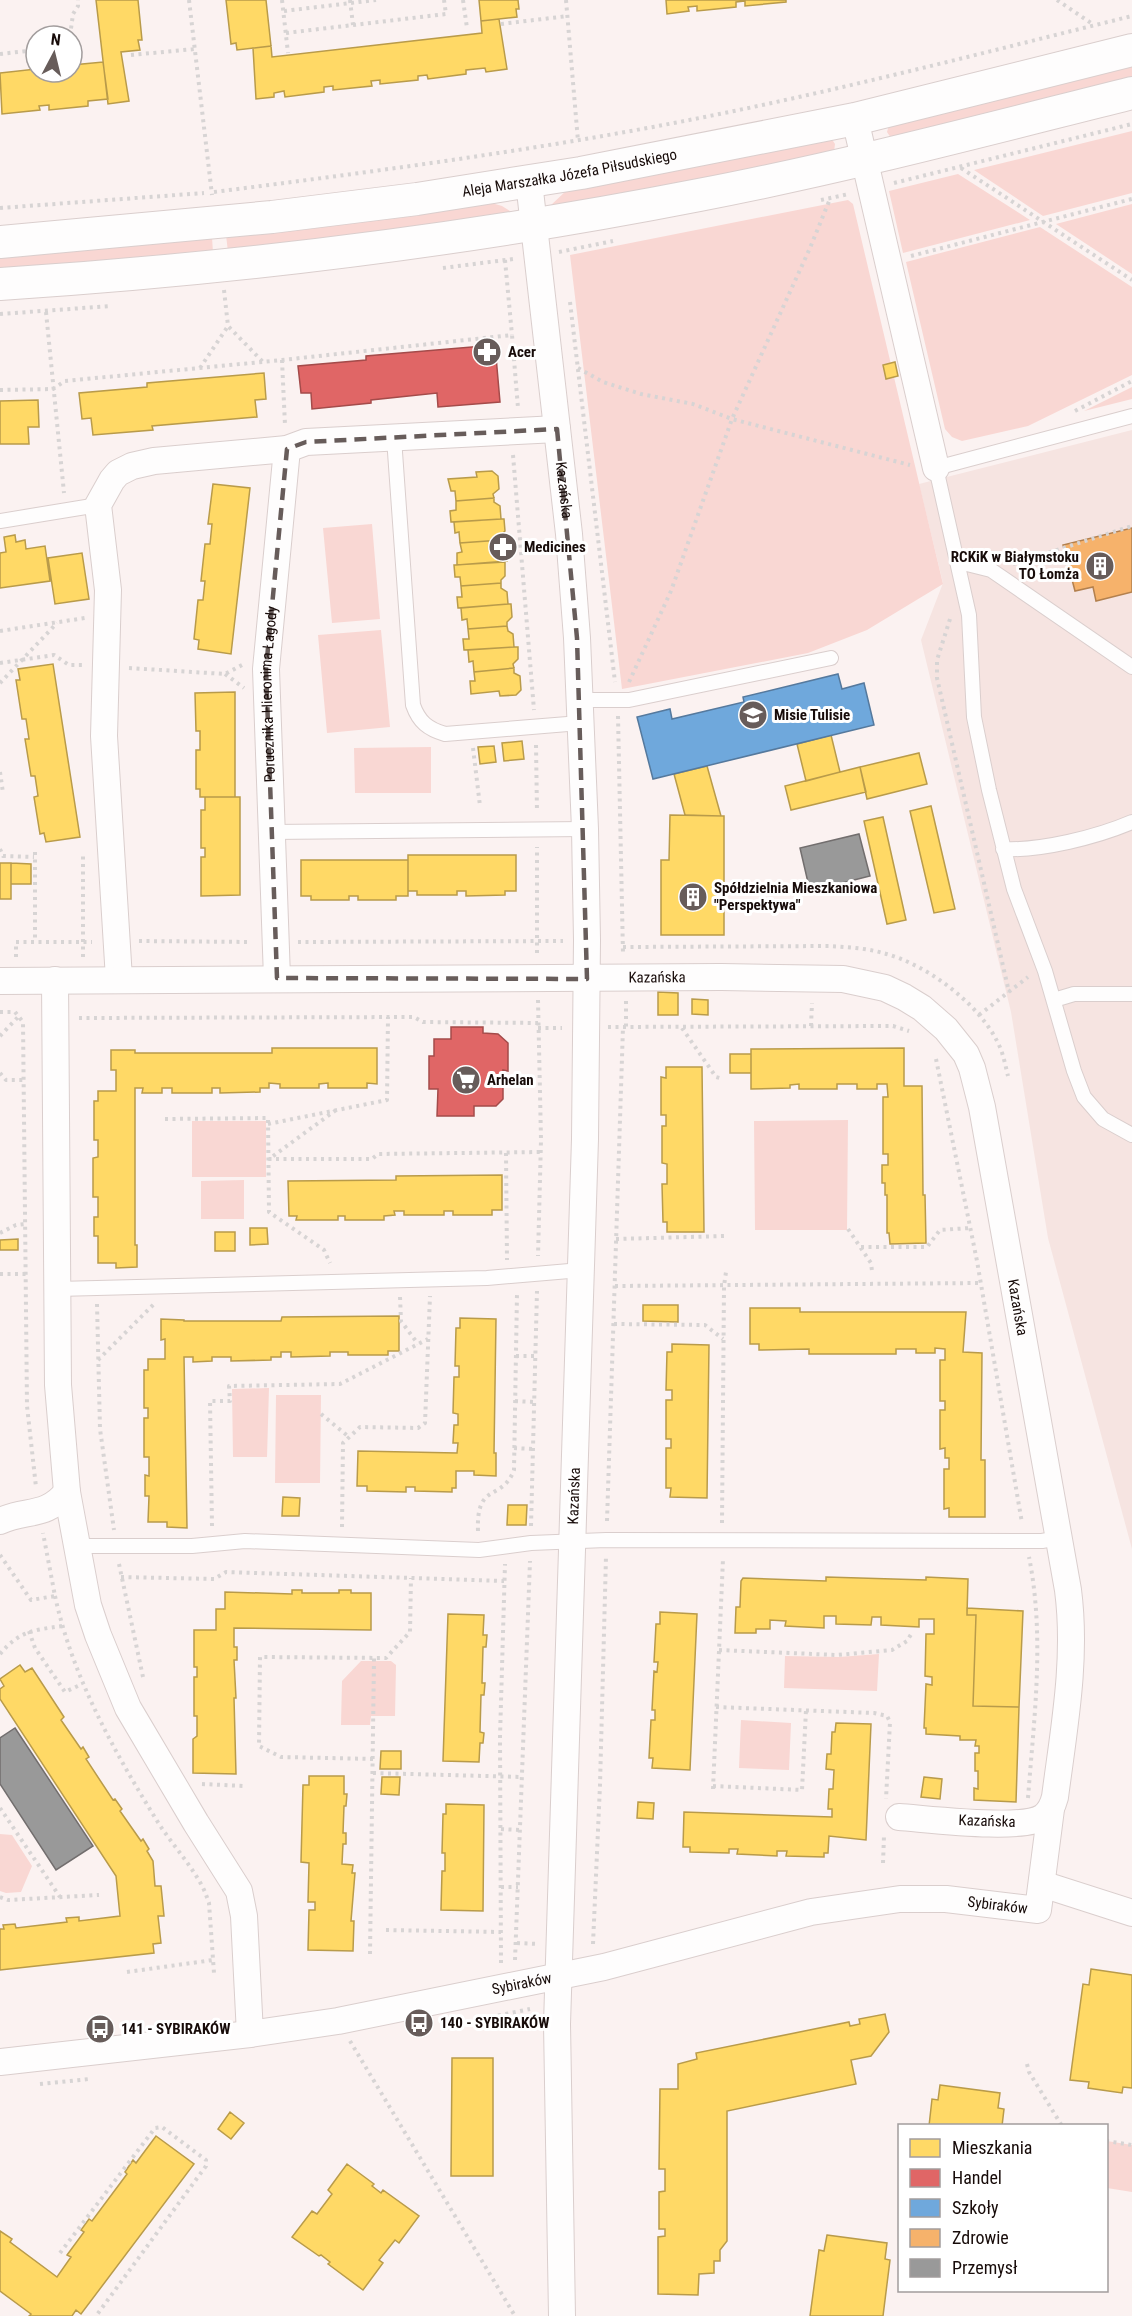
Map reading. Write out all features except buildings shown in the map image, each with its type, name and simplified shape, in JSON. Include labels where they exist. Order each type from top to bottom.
[{"type":"street","name":"Aleja Marszałka Józefa Piłsudskiego","points":[[0,242],[272,217],[602,170],[855,118],[1132,50]]},
{"type":"street","points":[[0,284],[86,279],[222,266],[534,224],[698,196],[864,160],[1132,93]]},
{"type":"street","points":[[855,118],[924,466]]},
{"type":"street","name":"Kazańska","points":[[529,182],[569,534],[585,829],[587,979],[581,1270],[557,2024],[562,2316]]},
{"type":"street","points":[[119,979],[104,736],[108,590],[98,505],[112,480],[126,468],[154,461],[286,449],[306,442],[557,429]]},
{"type":"street","name":"Porucznika Hieronima Łagody","points":[[277,978],[267,652],[286,449]]},
{"type":"street","name":"Kazańska","points":[[587,979],[721,977],[843,979],[885,988],[904,997],[934,1018],[956,1040],[972,1068],[982,1107],[1072,1621],[1068,1692],[1057,1786],[1051,1809],[1044,1816],[1035,1821],[1016,1823],[890,1817]]},
{"type":"street","points":[[8,981],[277,978],[587,979]]},
{"type":"street","points":[[55,980],[59,1404],[67,1492],[75,1537],[88,1605],[128,1708],[166,1774],[240,1891],[244,1916],[250,2034]]},
{"type":"street","points":[[0,1521],[39,1512],[60,1501],[67,1492]]},
{"type":"street","points":[[39,1512],[66,1521],[75,1537]]},
{"type":"street","points":[[1051,1809],[1042,1884],[1132,1913]]},
{"type":"street","name":"Sybiraków","points":[[0,2062],[250,2034],[338,2021],[604,1967],[811,1912],[900,1899],[946,1899],[1038,1910],[1042,1884]]},
{"type":"lane","points":[[1132,416],[924,466],[959,562],[969,615],[974,717],[1003,849],[1014,888],[1045,971],[1074,1071],[1084,1097],[1103,1119],[1132,1135]]},
{"type":"lane","points":[[393,438],[412,705],[417,717],[433,730],[445,734],[536,727],[618,700],[629,700],[831,658]]},
{"type":"lane","points":[[0,521],[98,505]]},
{"type":"lane","points":[[959,562],[991,570],[1132,667]]},
{"type":"lane","points":[[1003,849],[1026,850],[1111,830],[1132,822]]},
{"type":"lane","points":[[271,832],[585,829]]},
{"type":"lane","points":[[1054,1000],[1074,994],[1132,994]]},
{"type":"lane","points":[[57,1289],[512,1276],[581,1270]]},
{"type":"lane","points":[[75,1537],[213,1545],[245,1541],[479,1550],[531,1543],[606,1540],[1042,1541],[1059,1538]]},
{"type":"path","points":[[72,24],[78,0]]},
{"type":"path","points":[[189,0],[214,202]]},
{"type":"path","points":[[282,0],[288,53]]},
{"type":"path","points":[[284,11],[350,1],[376,0]]},
{"type":"path","points":[[286,33],[446,14],[444,0]]},
{"type":"path","points":[[463,0],[467,28]]},
{"type":"path","points":[[566,0],[578,141]]},
{"type":"path","points":[[1057,0],[1095,25]]},
{"type":"path","points":[[350,1],[353,25]]},
{"type":"path","points":[[501,24],[568,16]]},
{"type":"path","points":[[0,208],[212,193],[396,169],[578,141],[803,96],[1132,16]]},
{"type":"path","points":[[130,55],[195,49]]},
{"type":"path","points":[[0,54],[24,51]]},
{"type":"path","points":[[961,167],[1132,280]]},
{"type":"path","points":[[618,700],[635,672],[671,591],[732,419],[810,248],[830,198]]},
{"type":"path","points":[[901,258],[1132,199]]},
{"type":"path","points":[[489,1965],[516,1960],[531,1543],[541,1152],[536,727],[513,451],[521,441],[505,260]]},
{"type":"path","points":[[224,286],[228,326],[263,362]]},
{"type":"path","points":[[46,312],[66,510]]},
{"type":"path","points":[[200,368],[228,326]]},
{"type":"path","points":[[0,390],[53,390],[65,381],[512,335]]},
{"type":"path","points":[[282,360],[286,449]]},
{"type":"path","points":[[578,368],[603,382],[660,399],[693,404],[732,419],[924,466]]},
{"type":"path","points":[[1071,414],[1080,407],[1132,381]]},
{"type":"path","points":[[1003,567],[1132,526]]},
{"type":"path","points":[[0,631],[87,617]]},
{"type":"path","points":[[950,618],[937,660],[937,678],[1009,992]]},
{"type":"path","points":[[0,683],[57,623]]},
{"type":"path","points":[[471,732],[480,806]]},
{"type":"path","points":[[0,772],[3,793]]},
{"type":"path","points":[[0,849],[3,855],[35,854],[36,942]]},
{"type":"path","points":[[82,1018],[83,853]]},
{"type":"path","points":[[214,1973],[209,1903],[205,1892],[126,1771],[82,1684],[62,1626],[55,1596],[39,1512],[27,1406],[23,1022],[17,1014],[8,981],[16,942],[537,941]]},
{"type":"path","points":[[0,1012],[17,1014]]},
{"type":"path","points":[[0,1036],[17,1014]]},
{"type":"path","points":[[268,1124],[387,1100],[388,1017]]},
{"type":"path","points":[[74,1018],[414,1017],[423,1022],[538,1023]]},
{"type":"path","points":[[593,1945],[625,1027],[893,1026],[915,1034]]},
{"type":"path","points":[[681,1027],[716,1077],[723,1079]]},
{"type":"path","points":[[615,1286],[979,1283],[935,1054]]},
{"type":"path","points":[[0,1073],[6,1080],[24,1080]]},
{"type":"path","points":[[269,1159],[336,1110]]},
{"type":"path","points":[[165,1119],[268,1118],[269,1212],[324,1250],[331,1264],[332,1282]]},
{"type":"path","points":[[269,1159],[372,1159],[378,1154],[541,1152]]},
{"type":"path","points":[[479,1550],[478,1510],[487,1494],[496,1491],[514,1470],[516,1356],[506,1153]]},
{"type":"path","points":[[0,1233],[16,1224],[26,1224]]},
{"type":"path","points":[[848,1228],[872,1263],[872,1271]]},
{"type":"path","points":[[861,1247],[927,1246],[940,1230],[970,1228]]},
{"type":"path","points":[[616,1239],[725,1236]]},
{"type":"path","points":[[722,1539],[723,1339],[726,1272]]},
{"type":"path","points":[[0,1274],[26,1274]]},
{"type":"path","points":[[400,1290],[400,1321],[418,1344]]},
{"type":"path","points":[[341,1546],[343,1443],[360,1427],[418,1428],[425,1423],[430,1290]]},
{"type":"path","points":[[97,1361],[155,1304]]},
{"type":"path","points":[[614,1324],[705,1325],[723,1339]]},
{"type":"path","points":[[213,1545],[210,1401],[230,1401],[229,1386],[339,1384],[428,1339]]},
{"type":"path","points":[[516,1356],[536,1356]]},
{"type":"path","points":[[515,1401],[534,1402]]},
{"type":"path","points":[[321,1414],[349,1437]]},
{"type":"path","points":[[514,1448],[533,1449]]},
{"type":"path","points":[[501,1963],[500,1737],[506,1546]]},
{"type":"path","points":[[0,1555],[31,1600],[55,1596]]},
{"type":"path","points":[[723,1555],[713,1788],[802,1790],[806,1710]]},
{"type":"path","points":[[121,1577],[214,1579],[226,1572],[504,1581]]},
{"type":"path","points":[[373,1759],[281,1757],[259,1746],[260,1657],[386,1658],[410,1632],[411,1578]]},
{"type":"path","points":[[0,1654],[19,1635],[29,1631],[62,1626]]},
{"type":"path","points":[[29,1631],[35,1648],[65,1692],[82,1684]]},
{"type":"path","points":[[719,1650],[837,1655],[892,1650],[907,1641],[913,1631]]},
{"type":"path","points":[[370,1954],[374,1658]]},
{"type":"path","points":[[716,1707],[874,1713],[887,1716],[890,1722],[890,1817],[883,1863]]},
{"type":"path","points":[[373,1773],[522,1777]]},
{"type":"path","points":[[0,1808],[2,1815],[60,1897]]},
{"type":"path","points":[[501,1829],[520,1830]]},
{"type":"path","points":[[501,1887],[519,1887]]},
{"type":"path","points":[[0,1897],[8,1900],[99,1895]]},
{"type":"path","points":[[386,1930],[501,1932]]},
{"type":"path","points":[[127,1972],[213,1960]]},
{"type":"path","points":[[338,2021],[515,2316]]},
{"type":"path","points":[[1027,2064],[1029,2072],[1061,2124]]},
{"type":"path","points":[[60,2253],[154,2128],[162,2127],[207,2160],[206,2166],[96,2316]]},
{"type":"path","points":[[1108,2141],[1132,2145]]},
{"type":"highlighted area","points":[[557,429],[577,638],[587,979],[277,978],[266,669],[287,449],[306,442]]},
{"type":"shaded area","points":[[1132,64],[1132,81],[891,138],[887,132],[889,125]]},
{"type":"shaded area","points":[[1132,131],[1132,193],[1043,216],[974,170]]},
{"type":"shaded area","points":[[831,138],[835,144],[834,152],[699,182],[550,206],[568,189]]},
{"type":"shaded area","points":[[958,174],[1030,220],[903,253],[889,191]]},
{"type":"shaded area","points":[[848,200],[853,204],[943,584],[867,630],[808,653],[622,689],[570,255]]},
{"type":"shaded area","points":[[488,202],[502,206],[513,213],[228,252],[226,235]]},
{"type":"shaded area","points":[[1132,204],[1132,274],[1056,224]]},
{"type":"shaded area","points":[[1040,227],[1132,287],[1132,375],[1028,426],[962,441],[952,437],[945,429],[906,262]]},
{"type":"shaded area","points":[[212,237],[213,253],[0,272],[0,255]]},
{"type":"shaded area","points":[[1132,387],[1132,399],[1084,411]]},
{"type":"shaded area","points":[[1132,430],[1132,1549],[1048,1238],[1011,1012],[921,640],[943,583],[919,484]]},
{"type":"shaded area","points":[[372,524],[380,619],[332,623],[323,528]]},
{"type":"shaded area","points":[[381,630],[390,727],[327,733],[318,635]]},
{"type":"shaded area","points":[[431,747],[431,793],[355,793],[354,748]]},
{"type":"shaded area","points":[[848,1120],[847,1230],[755,1230],[754,1121]]},
{"type":"shaded area","points":[[192,1121],[266,1121],[266,1177],[192,1177]]},
{"type":"shaded area","points":[[244,1180],[244,1219],[201,1219],[201,1181]]},
{"type":"shaded area","points":[[269,1388],[267,1457],[233,1457],[232,1389]]},
{"type":"shaded area","points":[[276,1395],[321,1395],[320,1483],[275,1483]]},
{"type":"shaded area","points":[[879,1654],[877,1691],[784,1688],[785,1656],[839,1657]]},
{"type":"shaded area","points":[[361,1661],[391,1661],[396,1665],[395,1716],[371,1716],[370,1725],[341,1725],[342,1681]]},
{"type":"shaded area","points":[[741,1720],[791,1723],[789,1770],[739,1768]]},
{"type":"shaded area","points":[[0,1834],[12,1835],[32,1866],[21,1892],[0,1891]]},
{"type":"shaded area","points":[[1108,2141],[1132,2145],[1132,2192],[1108,2188]]},
{"type":"place","name":"Acer","points":[[487,352]]},
{"type":"place","name":"Medicines","points":[[503,547]]},
{"type":"place","name":"RCKiK w Białymstoku TO Łomża","points":[[1100,566]]},
{"type":"place","name":"Misie Tulisie","points":[[753,715]]},
{"type":"place","name":"Spółdzielnia Mieszkaniowa \"Perspektywa\"","points":[[693,897]]},
{"type":"place","name":"Arhelan","points":[[466,1080]]},
{"type":"place","name":"140 - SYBIRAKÓW","points":[[419,2023]]},
{"type":"place","name":"141 - SYBIRAKÓW","points":[[100,2029]]}]
